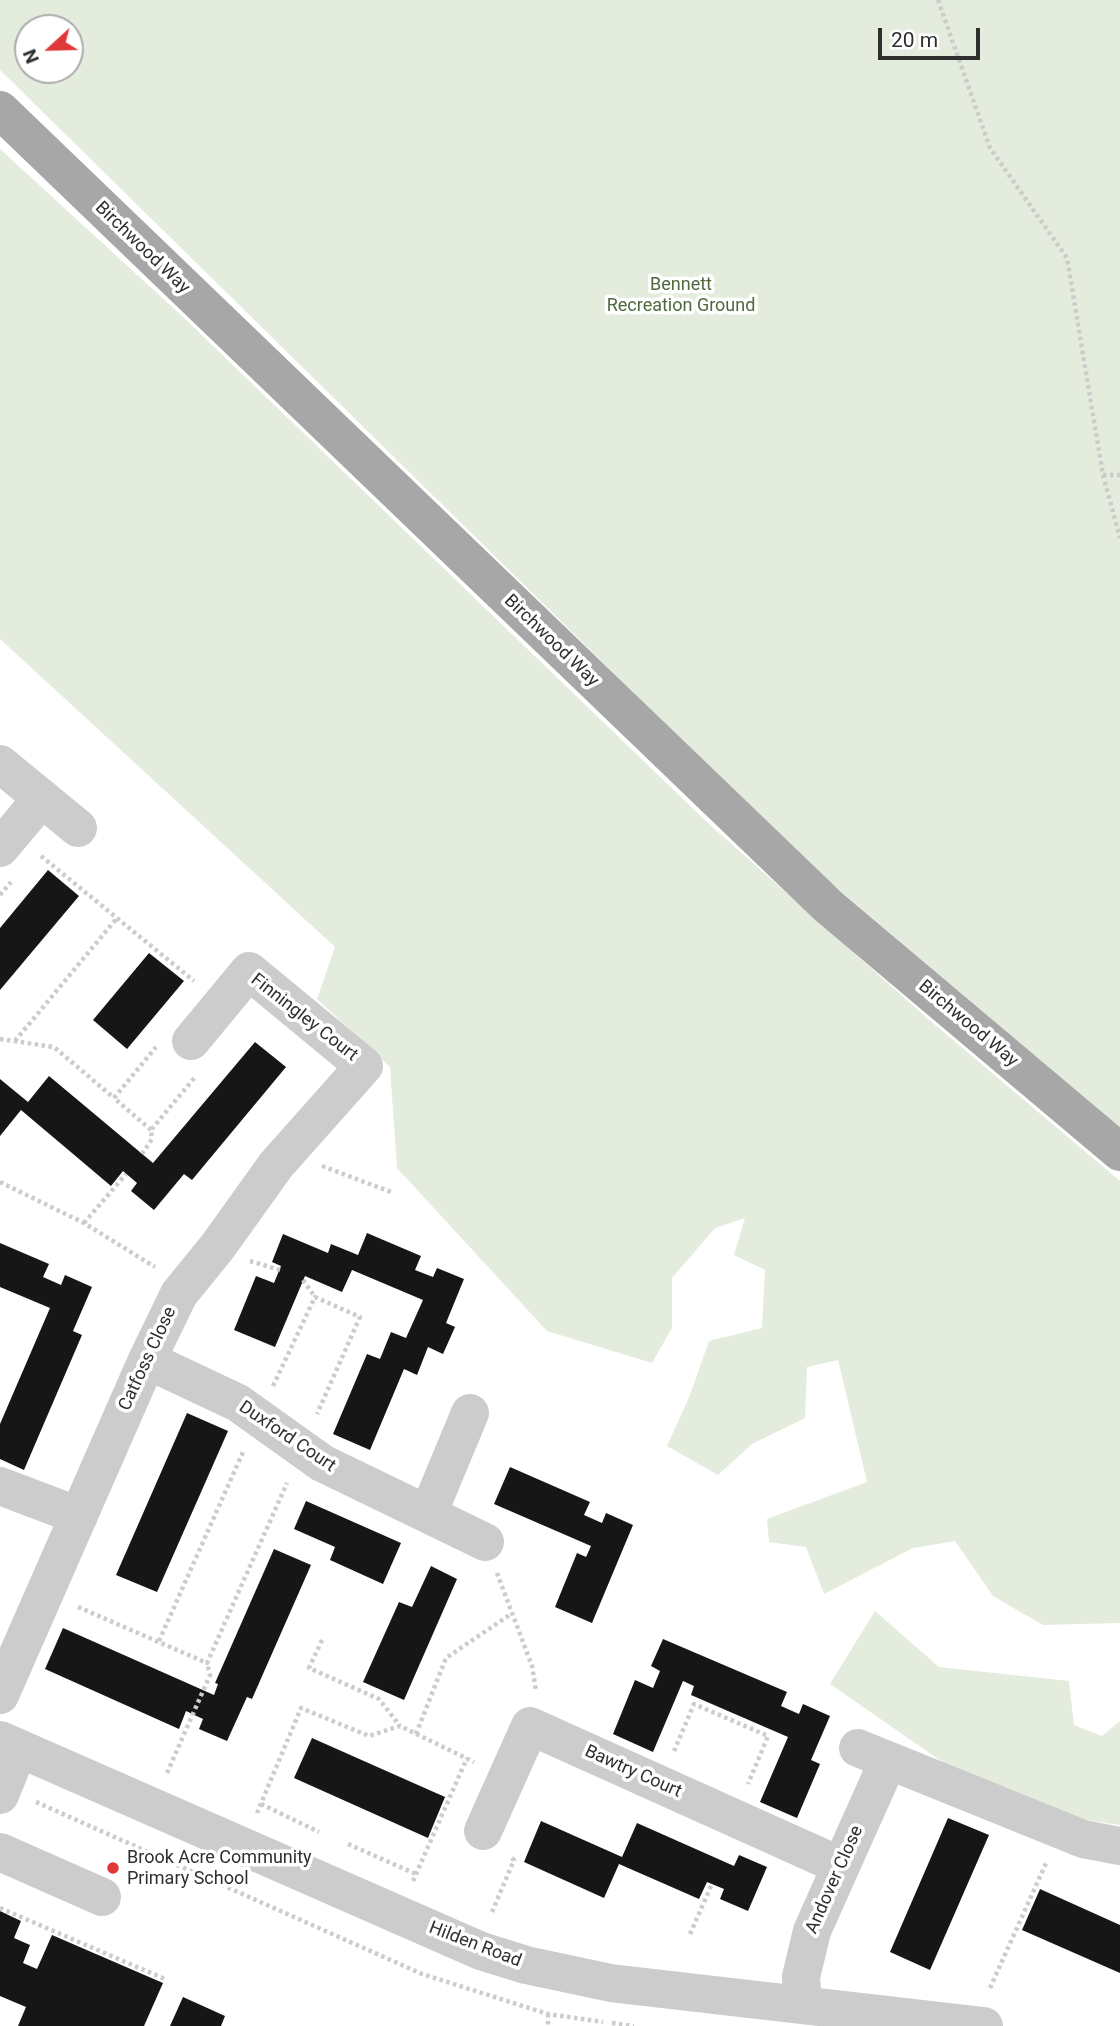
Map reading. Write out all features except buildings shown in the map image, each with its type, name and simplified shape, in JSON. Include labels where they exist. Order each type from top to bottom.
[{"type":"main road","name":"Birchwood Way","points":[[0,110],[828,906],[1120,1152]]},
{"type":"street","points":[[0,764],[78,828]]},
{"type":"street","points":[[18,850],[42,798]]},
{"type":"street","name":"Finningley Court","points":[[191,1041],[249,971],[365,1066]]},
{"type":"street","name":"Catfoss Close","points":[[0,1695],[146,1360],[186,1286],[292,1146],[365,1066]]},
{"type":"street","name":"Duxford Court","points":[[146,1360],[238,1404],[302,1450],[347,1476],[485,1542]]},
{"type":"street","points":[[428,1514],[470,1413]]},
{"type":"street","points":[[0,1486],[79,1516]]},
{"type":"street","points":[[483,1831],[530,1726]]},
{"type":"street","name":"Bawtry Court","points":[[530,1726],[841,1866]]},
{"type":"street","points":[[10,1744],[12,1796]]},
{"type":"street","name":"Hilden Road","points":[[10,1744],[481,1951],[526,1965],[731,2011],[803,2004],[984,2026]]},
{"type":"street","name":"Andover Close","points":[[803,2004],[801,1977],[807,1947],[841,1866],[873,1755],[1083,1839],[1120,1846]]},
{"type":"street","points":[[0,1852],[102,1897]]},
{"type":"path","points":[[938,0],[990,148],[1067,258],[1103,475],[1120,538]]},
{"type":"path","points":[[1103,475],[1120,475]]},
{"type":"path","points":[[18,850],[117,918],[222,1003]]},
{"type":"path","points":[[15,1041],[117,918]]},
{"type":"path","points":[[114,1098],[173,1027],[211,1058],[151,1130]]},
{"type":"path","points":[[0,1039],[54,1046],[151,1130],[152,1139],[142,1154]]},
{"type":"path","points":[[292,1146],[316,1164],[391,1192]]},
{"type":"path","points":[[84,1223],[126,1174]]},
{"type":"path","points":[[0,1182],[84,1223],[186,1286]]},
{"type":"path","points":[[303,1280],[316,1297]]},
{"type":"path","points":[[167,1773],[210,1675],[207,1663],[302,1450]]},
{"type":"path","points":[[485,1542],[532,1666],[536,1687],[530,1726]]},
{"type":"path","points":[[45,1594],[207,1663]]},
{"type":"path","points":[[415,1734],[446,1658],[511,1614]]},
{"type":"path","points":[[322,1640],[309,1668],[379,1699],[400,1726],[507,1778]]},
{"type":"path","points":[[660,1784],[694,1704],[768,1736],[734,1817]]},
{"type":"path","points":[[257,1813],[301,1708],[369,1736],[400,1726]]},
{"type":"path","points":[[413,1881],[467,1758]]},
{"type":"path","points":[[12,1796],[422,1974],[548,2014],[634,2026]]},
{"type":"path","points":[[261,1804],[319,1832]]},
{"type":"path","points":[[990,1988],[1060,1830]]},
{"type":"path","points":[[483,1831],[514,1860],[492,1912]]},
{"type":"path","points":[[348,1844],[416,1874]]},
{"type":"path","points":[[690,1934],[712,1884]]},
{"type":"path","points":[[0,1908],[165,1979]]},
{"type":"path","points":[[548,2014],[548,2026]]},
{"type":"green space","name":"Bennett Recreation Ground","points":[[0,0],[1120,0],[1120,1128],[805,861],[14,84],[84,84],[84,14],[14,14],[14,84],[0,70]]},
{"type":"green space","points":[[0,149],[182,316],[709,824],[927,1018],[1120,1181],[1120,1623],[1043,1625],[993,1596],[955,1541],[913,1548],[824,1594],[806,1547],[769,1542],[767,1519],[867,1482],[838,1360],[807,1367],[805,1418],[752,1444],[718,1475],[667,1446],[690,1395],[709,1341],[762,1328],[765,1270],[734,1255],[745,1218],[715,1228],[672,1278],[672,1328],[652,1363],[547,1331],[397,1168],[390,1067],[317,999],[335,947],[0,639]]},
{"type":"green space","points":[[875,1611],[939,1667],[1069,1681],[1074,1725],[1102,1736],[1120,1721],[1120,1825],[1086,1820],[957,1772],[830,1684]]},
{"type":"place","name":"Brook Acre Community Primary School","points":[[113,1868]]}]
